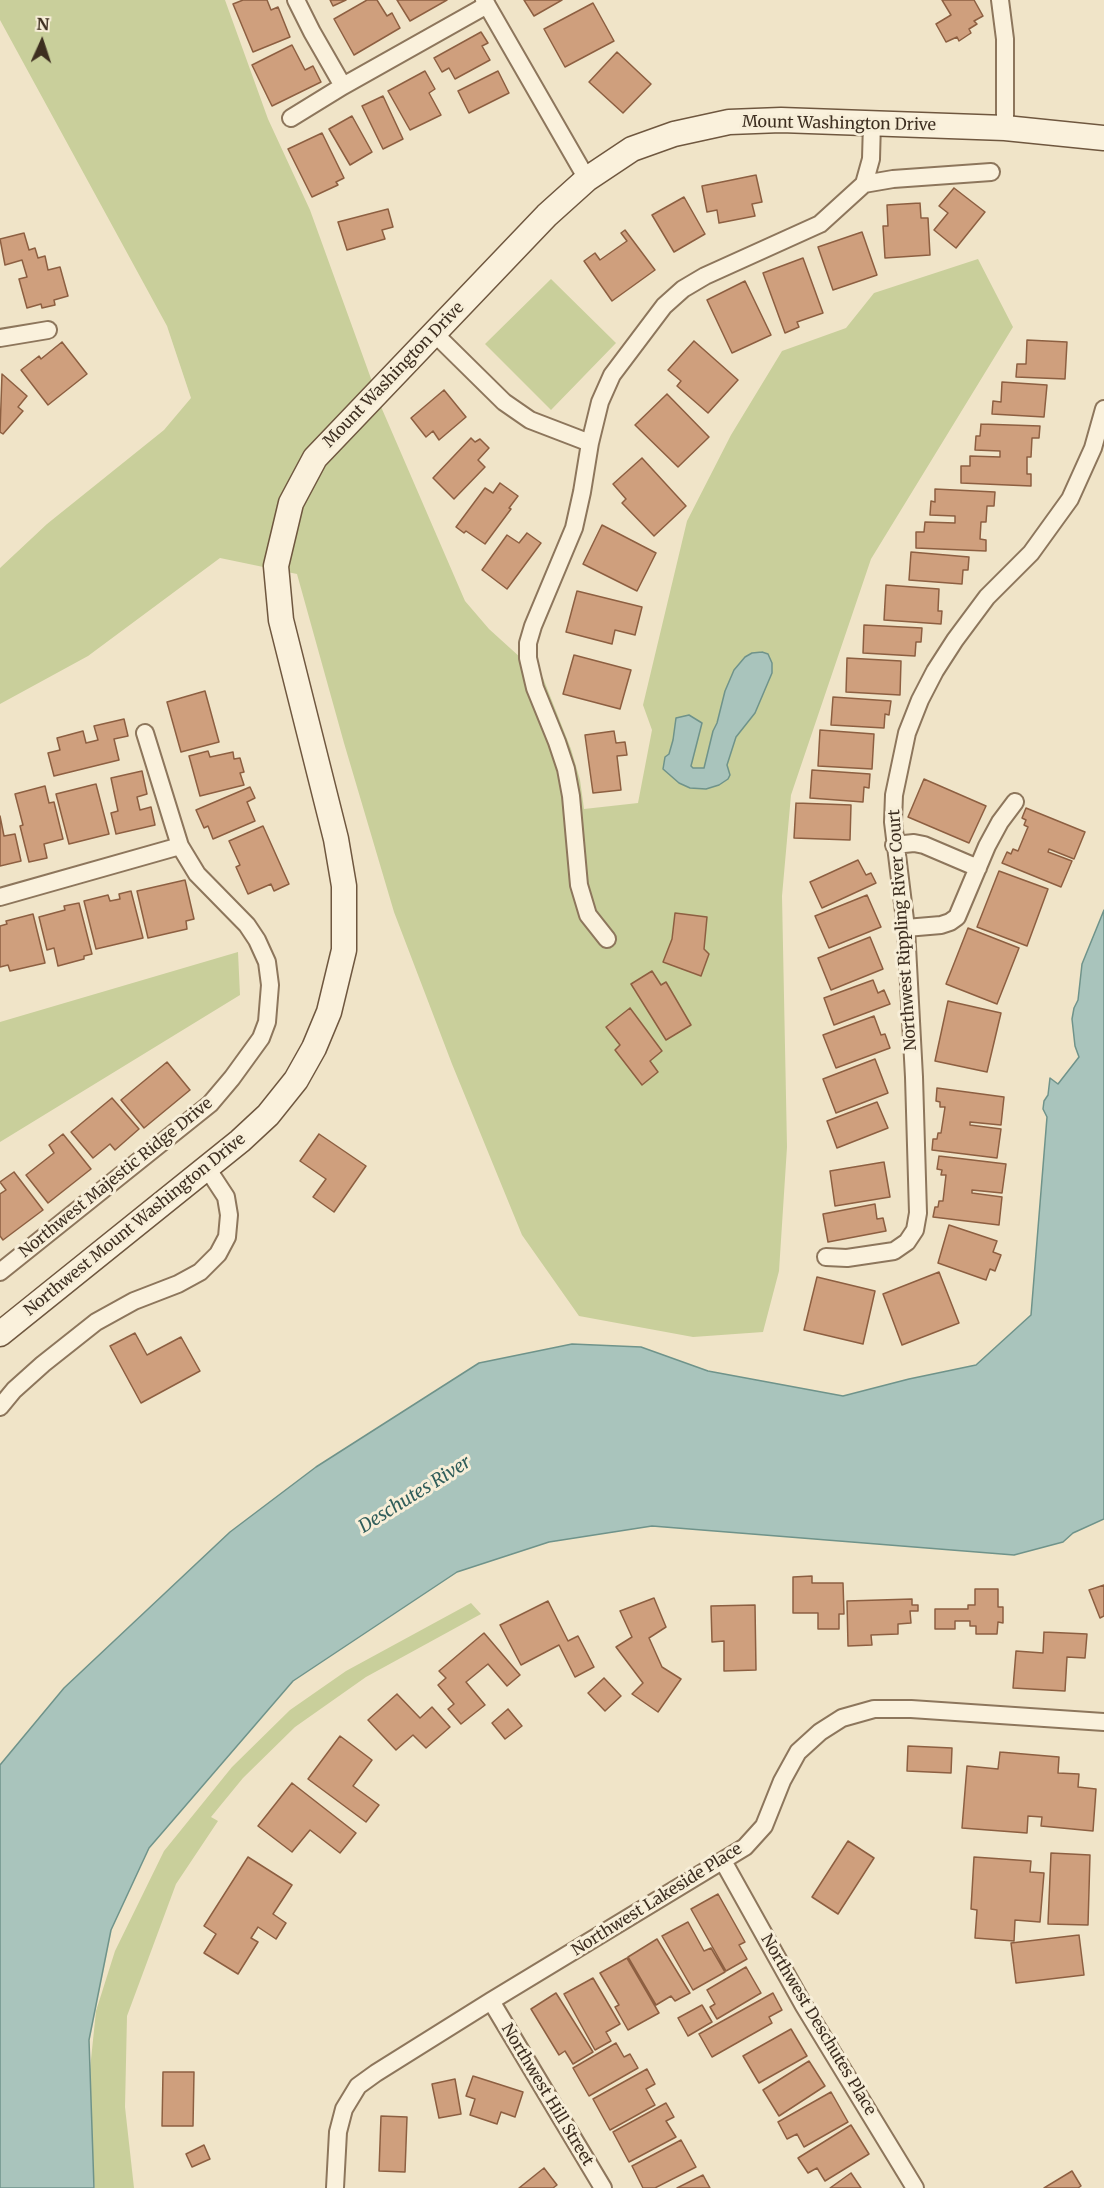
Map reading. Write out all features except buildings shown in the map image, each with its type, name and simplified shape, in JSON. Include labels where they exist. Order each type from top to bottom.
[{"type":"main road","name":"Mount Washington Drive","points":[[268,1115],[296,1080],[314,1048],[329,1012],[344,950],[344,886],[336,839],[281,621],[276,566],[291,503],[315,458],[548,215],[587,179],[632,150],[674,134],[729,122],[781,120],[1005,128],[1104,138]]},
{"type":"main road","name":"Northwest Mount Washington Drive","points":[[0,1334],[207,1168],[268,1115]]},
{"type":"street","points":[[296,0],[343,86]]},
{"type":"street","points":[[1000,0],[1005,39],[1005,128]]},
{"type":"street","points":[[291,118],[486,2],[587,179]]},
{"type":"street","points":[[607,939],[588,915],[579,885],[571,796],[566,769],[535,688],[528,658],[528,643],[533,626],[574,528],[600,402],[612,375],[664,306],[683,289],[705,276],[820,224],[864,184],[871,159],[872,123]]},
{"type":"street","points":[[864,184],[893,179],[991,172]]},
{"type":"street","points":[[0,338],[48,330]]},
{"type":"street","points":[[434,333],[504,402],[530,420],[590,443]]},
{"type":"street","name":"Northwest Rippling River Court","points":[[826,1257],[848,1258],[894,1251],[907,1242],[915,1230],[918,1213],[906,928],[892,822],[897,774],[907,733],[935,670],[987,597],[1031,553],[1064,507],[1099,443],[1104,409]]},
{"type":"street","name":"Northwest Majestic Ridge Drive","points":[[0,1272],[210,1104],[261,1038],[267,1022],[270,985],[267,962],[257,940],[247,926],[198,874],[180,846],[145,733]]},
{"type":"street","points":[[906,928],[941,925],[957,917],[1000,822],[1015,802]]},
{"type":"street","points":[[894,845],[914,843],[924,845],[978,867]]},
{"type":"street","points":[[0,897],[180,846]]},
{"type":"street","points":[[0,1407],[15,1389],[42,1364],[96,1322],[134,1301],[178,1284],[200,1272],[218,1254],[227,1237],[229,1215],[226,1197],[207,1168]]},
{"type":"street","name":"Northwest Lakeside Place","points":[[335,2188],[338,2132],[344,2109],[358,2086],[491,2001],[745,1847],[764,1826],[782,1781],[798,1752],[820,1732],[842,1718],[874,1709],[911,1709],[1104,1722]]},
{"type":"street","name":"Northwest Deschutes Place","points":[[723,1861],[804,2006],[915,2188]]},
{"type":"street","name":"Northwest Hill Street","points":[[491,2001],[603,2188]]},
{"type":"green space","points":[[0,0],[225,0],[268,119],[310,210],[382,409],[465,601],[489,629],[543,678],[571,749],[580,780],[584,809],[638,803],[652,730],[643,705],[687,521],[731,435],[782,351],[846,328],[874,293],[978,259],[1013,327],[871,559],[791,795],[782,896],[787,1147],[779,1271],[763,1332],[693,1337],[579,1316],[522,1235],[452,1064],[394,912],[297,574],[220,558],[88,656],[0,704],[0,568],[47,524],[164,430],[191,398],[167,326],[0,20]]},
{"type":"green space","points":[[551,279],[616,343],[551,410],[485,344]]},
{"type":"green space","points":[[238,952],[240,995],[0,1142],[0,1022]]},
{"type":"green space","points":[[471,1603],[481,1614],[366,1677],[295,1727],[243,1778],[211,1817],[218,1821],[176,1884],[127,2016],[125,2107],[134,2188],[95,2188],[86,2108],[96,2011],[115,1951],[164,1851],[232,1767],[290,1710],[346,1671]]},
{"type":"water","points":[[752,653],[768,654],[772,663],[772,673],[755,713],[736,737],[727,765],[730,775],[728,779],[706,789],[690,788],[679,783],[663,769],[665,757],[669,754],[673,740],[676,718],[689,715],[702,723],[691,766],[704,768],[725,691],[734,670],[745,657]]},
{"type":"water","name":"Deschutes River","points":[[1104,910],[1104,1519],[1073,1533],[1063,1542],[1014,1555],[652,1526],[549,1542],[457,1572],[293,1681],[149,1848],[111,1930],[89,2040],[94,2188],[0,2188],[0,1765],[64,1688],[230,1532],[316,1467],[479,1363],[572,1344],[641,1347],[708,1371],[843,1396],[976,1365],[1031,1315],[1047,1117],[1043,1109],[1044,1101],[1048,1095],[1050,1078],[1058,1084],[1079,1057],[1075,1046],[1072,1019],[1078,1000],[1082,964]]}]
